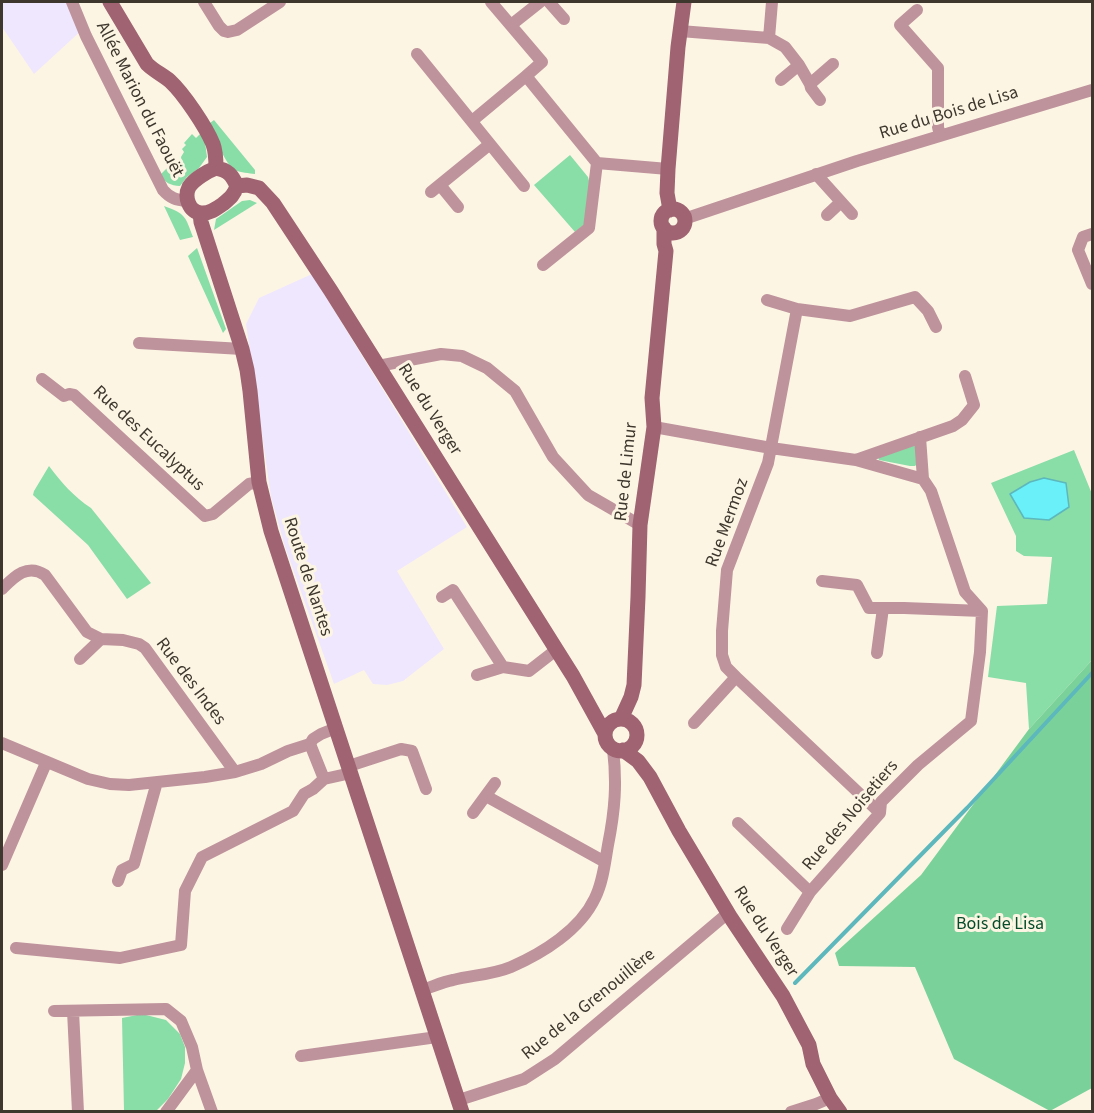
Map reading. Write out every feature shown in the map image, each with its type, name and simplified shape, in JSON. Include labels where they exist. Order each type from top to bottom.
[{"type":"main road","points":[[110,2],[147,64],[171,82],[194,111],[213,145],[216,168]]},
{"type":"main road","name":"Rue de Limur","points":[[613,725],[631,697],[634,685],[640,525],[654,427],[652,398],[666,251],[664,244],[669,230],[661,221],[664,214],[670,210],[667,193],[668,170],[684,2]]},
{"type":"main road","points":[[216,168],[232,176],[237,186],[234,194],[209,212],[200,213],[193,210],[187,201],[191,184],[216,168]]},
{"type":"main road","name":"Rue du Verger","points":[[237,186],[247,185],[259,188],[273,203],[331,291],[556,650],[573,676],[613,725]]},
{"type":"main road","points":[[669,230],[682,229],[684,226],[681,212],[670,210]]},
{"type":"main road","name":"Route de Nantes","points":[[200,213],[247,370],[259,482],[271,531],[460,1106]]},
{"type":"main road","name":"Rue de Limur","points":[[634,685],[637,702],[636,734]]},
{"type":"main road","points":[[631,722],[636,734],[632,747],[618,749],[607,742],[613,725],[631,722]]},
{"type":"main road","name":"Rue du Verger","points":[[636,734],[650,777]]},
{"type":"main road","name":"Rue du Verger","points":[[618,749],[638,761],[650,777],[728,913],[783,996],[809,1045],[813,1064],[830,1098],[840,1112]]},
{"type":"main road","points":[[809,1045],[849,1112]]},
{"type":"street","name":"Allée Marion du Faouët","points":[[72,2],[86,36],[163,190],[168,196],[187,201]]},
{"type":"street","points":[[204,2],[219,26],[228,32],[237,30],[280,2]]},
{"type":"street","points":[[472,121],[542,62],[491,2]]},
{"type":"street","points":[[511,25],[540,2]]},
{"type":"street","points":[[549,2],[564,19]]},
{"type":"street","points":[[769,38],[772,2]]},
{"type":"street","points":[[917,10],[900,25],[938,68],[940,136]]},
{"type":"street","points":[[680,31],[769,38],[785,47],[820,100]]},
{"type":"street","points":[[417,54],[524,186]]},
{"type":"street","points":[[810,84],[833,64]]},
{"type":"street","points":[[781,80],[799,65]]},
{"type":"street","points":[[526,76],[597,164],[589,228],[543,265]]},
{"type":"street","name":"Rue du Bois de Lisa","points":[[684,219],[816,174],[1092,90]]},
{"type":"street","points":[[458,207],[435,189],[490,144]]},
{"type":"street","points":[[597,164],[668,170]]},
{"type":"street","points":[[816,174],[852,214]]},
{"type":"street","points":[[826,215],[841,202]]},
{"type":"street","points":[[1092,234],[1083,237],[1078,250],[1092,284]]},
{"type":"street","points":[[767,300],[797,309],[850,316],[915,297],[928,311],[936,327]]},
{"type":"street","name":"Rue Mermoz","points":[[797,309],[768,463],[727,570],[722,655],[726,667],[880,813]]},
{"type":"street","points":[[139,344],[242,349]]},
{"type":"street","points":[[378,366],[441,354],[462,356],[486,368],[515,391],[553,457],[588,495],[640,525]]},
{"type":"street","points":[[856,460],[953,426],[962,420],[974,405],[965,376]]},
{"type":"street","name":"Rue des Eucalyptus","points":[[42,379],[64,396],[74,395],[205,516],[213,514],[249,484],[259,482]]},
{"type":"street","points":[[654,427],[771,448],[856,460],[923,479]]},
{"type":"street","points":[[920,437],[923,479],[931,491],[965,592],[982,611]]},
{"type":"street","points":[[2,589],[17,575],[26,571],[40,572],[45,575],[87,632],[101,639],[80,659]]},
{"type":"street","points":[[822,581],[857,585],[868,608],[982,611]]},
{"type":"street","points":[[442,597],[453,590],[503,667]]},
{"type":"street","points":[[877,653],[883,608]]},
{"type":"street","name":"Rue des Noisetiers","points":[[787,929],[810,892],[880,813],[881,802],[918,765],[971,721],[980,652],[982,611]]},
{"type":"street","name":"Rue des Indes","points":[[101,639],[123,640],[145,648],[235,772]]},
{"type":"street","points":[[477,675],[503,667],[529,671],[556,650]]},
{"type":"street","points":[[694,723],[736,677]]},
{"type":"street","points":[[2,743],[88,779],[129,785],[235,772],[310,744],[321,734],[336,728]]},
{"type":"street","points":[[310,744],[324,779]]},
{"type":"street","points":[[16,948],[120,958],[181,945],[185,891],[202,857],[293,811],[304,794],[324,779],[401,749],[412,751],[426,789]]},
{"type":"street","points":[[422,990],[452,980],[508,968],[543,950],[583,917],[595,899],[605,862],[616,795],[618,749]]},
{"type":"street","points":[[2,865],[46,763]]},
{"type":"street","points":[[118,881],[122,870],[134,864],[157,782]]},
{"type":"street","points":[[473,813],[495,783]]},
{"type":"street","points":[[486,796],[605,862]]},
{"type":"street","name":"Rue des Noisetiers","points":[[738,823],[810,892]]},
{"type":"street","name":"Rue de la Grenouillère","points":[[460,1106],[524,1080],[555,1059],[728,913]]},
{"type":"street","points":[[54,1011],[166,1009],[181,1021],[192,1047],[197,1070],[212,1112]]},
{"type":"street","points":[[74,1011],[78,1112]]},
{"type":"street","points":[[301,1056],[437,1037]]},
{"type":"street","points":[[166,1112],[197,1070]]},
{"type":"street","points":[[791,1112],[830,1098]]},
{"type":"shaded area","points":[[2,2],[68,2],[83,29],[34,74],[2,27]]},
{"type":"shaded area","points":[[312,274],[467,527],[397,571],[444,649],[403,681],[387,685],[373,684],[364,670],[334,684],[285,547],[271,497],[246,324],[259,298]]},
{"type":"green space","points":[[214,120],[255,170],[255,174],[235,170],[227,162],[210,123]]},
{"type":"green space","points":[[201,133],[207,157],[180,186],[166,182],[160,175],[169,166],[171,168],[176,163],[179,165],[182,162],[181,157],[184,152],[182,149],[186,145],[184,143],[192,134],[196,138]]},
{"type":"green space","points":[[570,155],[588,177],[590,184],[585,224],[575,232],[534,185]]},
{"type":"green space","points":[[250,200],[257,203],[214,230],[216,219],[242,201]]},
{"type":"green space","points":[[164,206],[177,211],[184,217],[193,237],[180,240]]},
{"type":"green space","points":[[197,248],[226,329],[223,333],[188,256]]},
{"type":"green space","points":[[914,445],[917,447],[915,466],[879,460],[878,457]]},
{"type":"green space","points":[[1074,450],[1092,494],[1092,660],[1029,729],[1026,683],[988,677],[997,606],[1047,604],[1052,557],[1024,556],[1016,551],[1016,536],[991,483]]},
{"type":"green space","points":[[49,466],[68,489],[91,508],[151,583],[127,599],[88,545],[33,495]]},
{"type":"green space","name":"Bois de Lisa","points":[[1092,660],[1092,1088],[1050,1111],[954,1059],[915,967],[839,966],[835,953],[921,875],[1029,729]]},
{"type":"green space","points":[[142,1014],[166,1020],[180,1034],[185,1047],[185,1063],[181,1079],[168,1099],[156,1111],[124,1111],[122,1018]]},
{"type":"water","points":[[1044,478],[1066,483],[1069,507],[1049,520],[1024,518],[1010,494],[1030,482]]},
{"type":"waterway","points":[[795,983],[967,808],[1092,673]]}]
